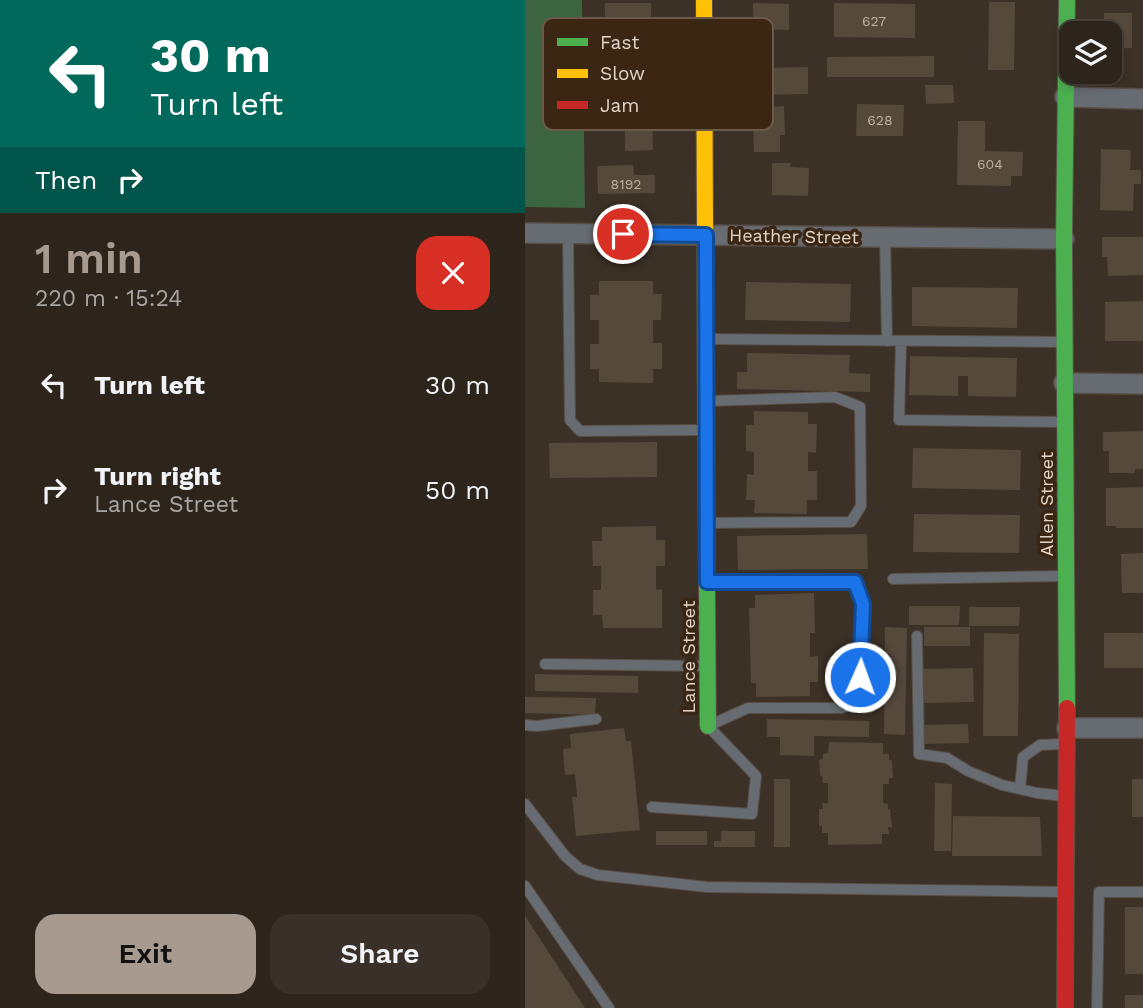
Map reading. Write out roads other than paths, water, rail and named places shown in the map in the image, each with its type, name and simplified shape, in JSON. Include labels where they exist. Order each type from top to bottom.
[{"type":"street","name":"Lance Street","points":[[704,0],[704,18]]},
{"type":"street","name":"Allen Street","points":[[1065,1008],[1067,736],[1064,239],[1067,0]]},
{"type":"street","points":[[1065,97],[1143,99]]},
{"type":"street","name":"Lance Street","points":[[705,130],[708,726]]},
{"type":"street","name":"Heather Street","points":[[525,233],[1064,239]]},
{"type":"street","points":[[1065,383],[1143,384]]},
{"type":"street","points":[[1067,736],[1143,728]]},
{"type":"lane","points":[[568,233],[570,420],[580,431],[706,430]]},
{"type":"lane","points":[[885,237],[887,341]]},
{"type":"lane","points":[[706,339],[1064,342]]},
{"type":"lane","points":[[901,341],[899,420],[1065,422]]},
{"type":"lane","points":[[706,401],[835,397],[860,407],[861,506],[852,522],[707,523]]},
{"type":"lane","points":[[893,579],[1065,576]]},
{"type":"lane","points":[[652,807],[752,814],[756,776],[708,726],[748,708],[842,708],[859,702],[863,604],[855,582],[707,582]]},
{"type":"lane","points":[[917,636],[919,754],[947,758],[968,771],[1002,785],[1067,797]]},
{"type":"lane","points":[[545,664],[707,666]]},
{"type":"lane","points":[[525,725],[596,719]]},
{"type":"lane","points":[[1020,789],[1023,757],[1040,745],[1067,736]]},
{"type":"lane","points":[[525,804],[565,856],[580,869],[598,875],[707,887],[1065,892]]},
{"type":"lane","points":[[525,886],[609,1008]]},
{"type":"lane","points":[[1097,1008],[1099,892],[1143,892]]}]
